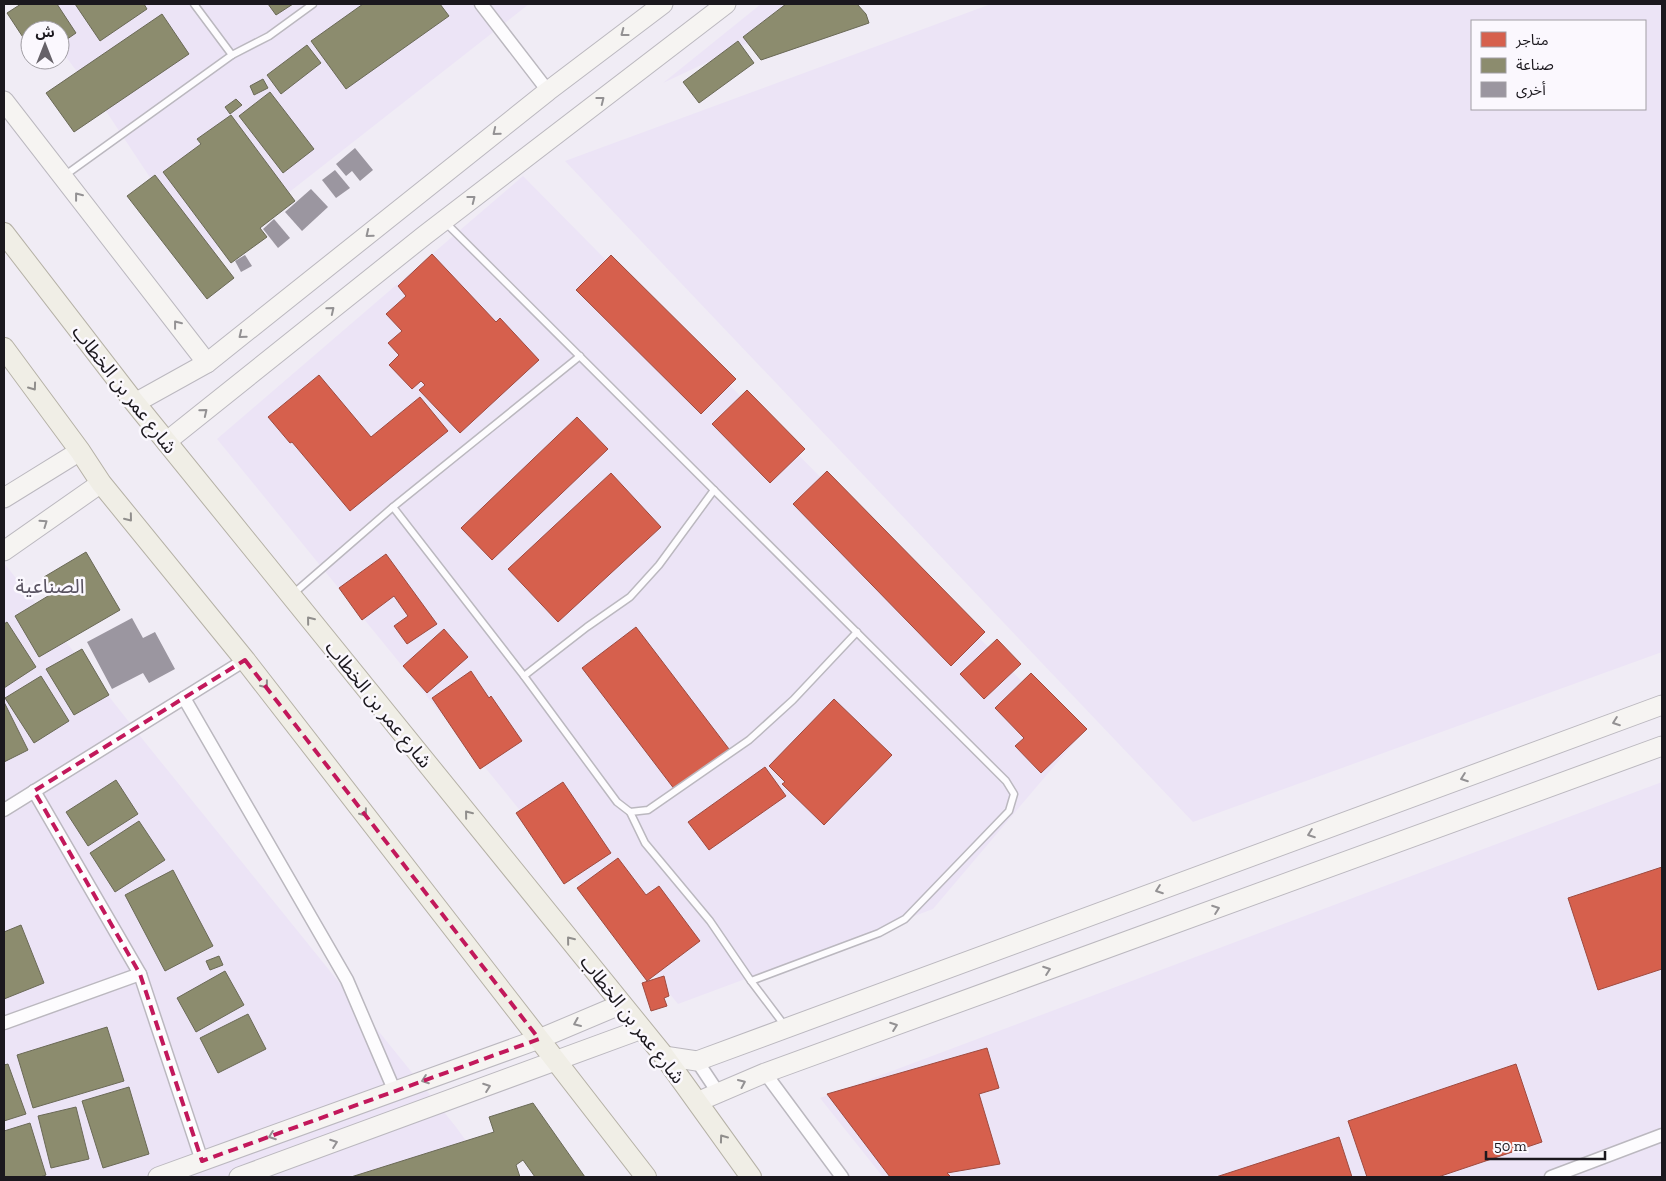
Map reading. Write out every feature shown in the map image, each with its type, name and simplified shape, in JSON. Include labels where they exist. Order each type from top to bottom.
[{"type":"main road","name":"شارع عمر بن الخطاب","points":[[4,233],[166,442],[664,1056],[751,1177]]},
{"type":"main road","points":[[4,348],[101,483],[245,660],[646,1177]]},
{"type":"street","points":[[481,4],[548,91]]},
{"type":"street","points":[[135,403],[207,363],[548,91],[663,4]]},
{"type":"street","points":[[166,442],[444,221],[726,4]]},
{"type":"street","points":[[4,101],[207,363]]},
{"type":"street","points":[[4,498],[80,452]]},
{"type":"street","points":[[4,551],[101,483]]},
{"type":"street","points":[[4,810],[245,660]]},
{"type":"street","points":[[184,698],[347,980],[395,1092]]},
{"type":"street","points":[[664,1056],[696,1061],[1662,705]]},
{"type":"street","points":[[697,1102],[765,1073],[1662,746]]},
{"type":"street","points":[[34,791],[140,974],[202,1161]]},
{"type":"street","points":[[4,1023],[140,974]]},
{"type":"street","points":[[158,1177],[539,1039],[622,1004]]},
{"type":"street","points":[[239,1177],[642,1029]]},
{"type":"street","points":[[696,1061],[719,1094]]},
{"type":"street","points":[[765,1073],[842,1177]]},
{"type":"street","points":[[1551,1177],[1662,1135]]},
{"type":"lane","points":[[194,4],[232,55]]},
{"type":"lane","points":[[63,177],[232,55],[269,36],[313,4]]},
{"type":"lane","points":[[444,221],[1006,781],[1014,794],[1009,811],[906,919],[879,932],[751,981]]},
{"type":"lane","points":[[291,596],[393,507],[580,356]]},
{"type":"lane","points":[[524,676],[587,627],[630,598],[660,565],[714,490]]},
{"type":"lane","points":[[393,507],[524,676],[617,802],[630,812],[646,843],[710,921],[751,981],[786,1027]]},
{"type":"lane","points":[[630,812],[648,810],[749,740],[793,700],[857,632]]},
{"type":"highlighted area","points":[[245,660],[539,1039],[202,1161],[140,974],[34,791]]},
{"type":"shaded area","points":[[25,4],[529,4],[204,259],[100,102],[70,62],[70,20],[37,20]]},
{"type":"shaded area","points":[[761,4],[831,4],[663,83]]},
{"type":"shaded area","points":[[991,4],[1662,4],[1662,652],[1193,822],[565,161]]},
{"type":"shaded area","points":[[523,176],[1078,738],[933,909],[678,1004],[217,439]]},
{"type":"shaded area","points":[[4,563],[144,741],[456,1127],[492,1177],[4,1177]]},
{"type":"shaded area","points":[[1662,782],[1662,1177],[883,1177],[820,1098]]},
{"type":"building: متاجر","points":[[432,254],[496,322],[500,318],[539,360],[460,433],[419,390],[425,385],[421,381],[412,389],[389,365],[399,355],[388,343],[402,331],[386,314],[406,296],[398,286]]},
{"type":"building: متاجر","points":[[611,255],[736,379],[701,414],[576,290]]},
{"type":"building: متاجر","points":[[319,375],[371,437],[420,397],[448,431],[350,511],[292,442],[290,443],[268,417]]},
{"type":"building: متاجر","points":[[747,390],[805,449],[770,483],[712,424]]},
{"type":"building: متاجر","points":[[577,417],[608,449],[492,560],[461,528]]},
{"type":"building: متاجر","points":[[827,471],[985,632],[951,666],[793,504]]},
{"type":"building: متاجر","points":[[611,473],[661,527],[558,622],[508,569]]},
{"type":"building: متاجر","points":[[386,554],[437,624],[407,644],[394,626],[408,616],[394,596],[362,620],[339,588]]},
{"type":"building: متاجر","points":[[636,627],[729,749],[675,790],[582,668]]},
{"type":"building: متاجر","points":[[444,629],[468,657],[427,693],[403,666]]},
{"type":"building: متاجر","points":[[997,639],[1021,664],[984,699],[960,674]]},
{"type":"building: متاجر","points":[[471,671],[522,741],[480,769],[432,698]]},
{"type":"building: متاجر","points":[[1031,673],[1087,729],[1041,773],[1015,746],[1024,738],[995,708]]},
{"type":"building: متاجر","points":[[834,699],[892,755],[824,825],[782,784],[785,782],[769,766]]},
{"type":"building: متاجر","points":[[765,767],[786,796],[709,850],[688,822]]},
{"type":"building: متاجر","points":[[563,782],[611,853],[564,884],[516,813]]},
{"type":"building: متاجر","points":[[618,858],[646,895],[659,886],[700,941],[647,981],[577,888]]},
{"type":"building: متاجر","points":[[1662,867],[1662,969],[1598,990],[1568,898]]},
{"type":"building: متاجر","points":[[664,976],[669,996],[664,998],[667,1006],[651,1011],[642,983]]},
{"type":"building: متاجر","points":[[987,1048],[999,1088],[979,1094],[1000,1164],[947,1173],[951,1177],[890,1177],[827,1094]]},
{"type":"building: متاجر","points":[[1516,1064],[1542,1142],[1438,1177],[1367,1177],[1348,1121]]},
{"type":"building: متاجر","points":[[1339,1137],[1352,1177],[1216,1177]]},
{"type":"building: صناعة","points":[[21,4],[57,4],[67,20],[20,20],[20,33],[7,13]]},
{"type":"building: صناعة","points":[[75,4],[144,4],[147,9],[100,41]]},
{"type":"building: صناعة","points":[[268,4],[293,4],[276,15]]},
{"type":"building: صناعة","points":[[363,4],[440,4],[449,16],[346,89],[311,41]]},
{"type":"building: صناعة","points":[[786,4],[857,4],[866,14],[869,23],[761,60],[743,37]]},
{"type":"building: صناعة","points":[[162,14],[189,54],[74,132],[46,93]]},
{"type":"building: صناعة","points":[[70,24],[76,33],[70,37]]},
{"type":"building: صناعة","points":[[738,41],[754,63],[699,103],[683,82]]},
{"type":"building: صناعة","points":[[307,45],[321,63],[281,94],[267,75]]},
{"type":"building: صناعة","points":[[263,79],[268,88],[254,95],[250,86]]},
{"type":"building: صناعة","points":[[270,92],[314,149],[283,173],[239,116]]},
{"type":"building: صناعة","points":[[236,99],[242,105],[230,114],[225,107]]},
{"type":"building: صناعة","points":[[231,115],[295,201],[260,228],[267,237],[231,263],[163,172],[201,144],[197,139]]},
{"type":"building: صناعة","points":[[155,175],[234,278],[207,299],[127,196]]},
{"type":"building: صناعة","points":[[86,552],[120,610],[39,657],[15,616],[53,593],[44,577]]},
{"type":"building: صناعة","points":[[7,622],[36,667],[4,688],[4,624]]},
{"type":"building: صناعة","points":[[82,649],[109,695],[74,715],[46,669]]},
{"type":"building: صناعة","points":[[41,676],[69,721],[34,743],[5,698]]},
{"type":"building: صناعة","points":[[4,702],[28,750],[4,762]]},
{"type":"building: صناعة","points":[[116,780],[138,814],[88,846],[66,812]]},
{"type":"building: صناعة","points":[[139,821],[165,860],[115,892],[90,853]]},
{"type":"building: صناعة","points":[[173,870],[213,946],[165,971],[125,895]]},
{"type":"building: صناعة","points":[[21,925],[44,983],[4,999],[4,932]]},
{"type":"building: صناعة","points":[[219,956],[223,965],[210,970],[206,961]]},
{"type":"building: صناعة","points":[[225,971],[244,1005],[196,1032],[177,998]]},
{"type":"building: صناعة","points":[[248,1014],[266,1049],[218,1073],[200,1038]]},
{"type":"building: صناعة","points":[[107,1027],[124,1081],[33,1108],[17,1055]]},
{"type":"building: صناعة","points":[[8,1064],[26,1114],[4,1121],[4,1065]]},
{"type":"building: صناعة","points":[[129,1087],[149,1154],[103,1168],[82,1101]]},
{"type":"building: صناعة","points":[[533,1103],[585,1177],[535,1177],[523,1160],[516,1165],[520,1177],[351,1177],[494,1132],[489,1117]]},
{"type":"building: صناعة","points":[[76,1107],[89,1159],[51,1168],[38,1116]]},
{"type":"building: صناعة","points":[[30,1123],[46,1175],[40,1177],[4,1177],[4,1131]]},
{"type":"building: أخرى","points":[[355,148],[373,170],[360,181],[352,171],[346,176],[336,164]]},
{"type":"building: أخرى","points":[[335,170],[350,188],[336,198],[322,180]]},
{"type":"building: أخرى","points":[[311,189],[328,207],[302,231],[285,212]]},
{"type":"building: أخرى","points":[[274,219],[290,238],[278,248],[263,229]]},
{"type":"building: أخرى","points":[[245,255],[252,266],[241,272],[235,261]]},
{"type":"building: أخرى","points":[[132,618],[143,638],[155,632],[175,669],[149,683],[143,673],[112,689],[87,642]]},
{"type":"district","name":"الصناعية","points":[[50,586]]}]
